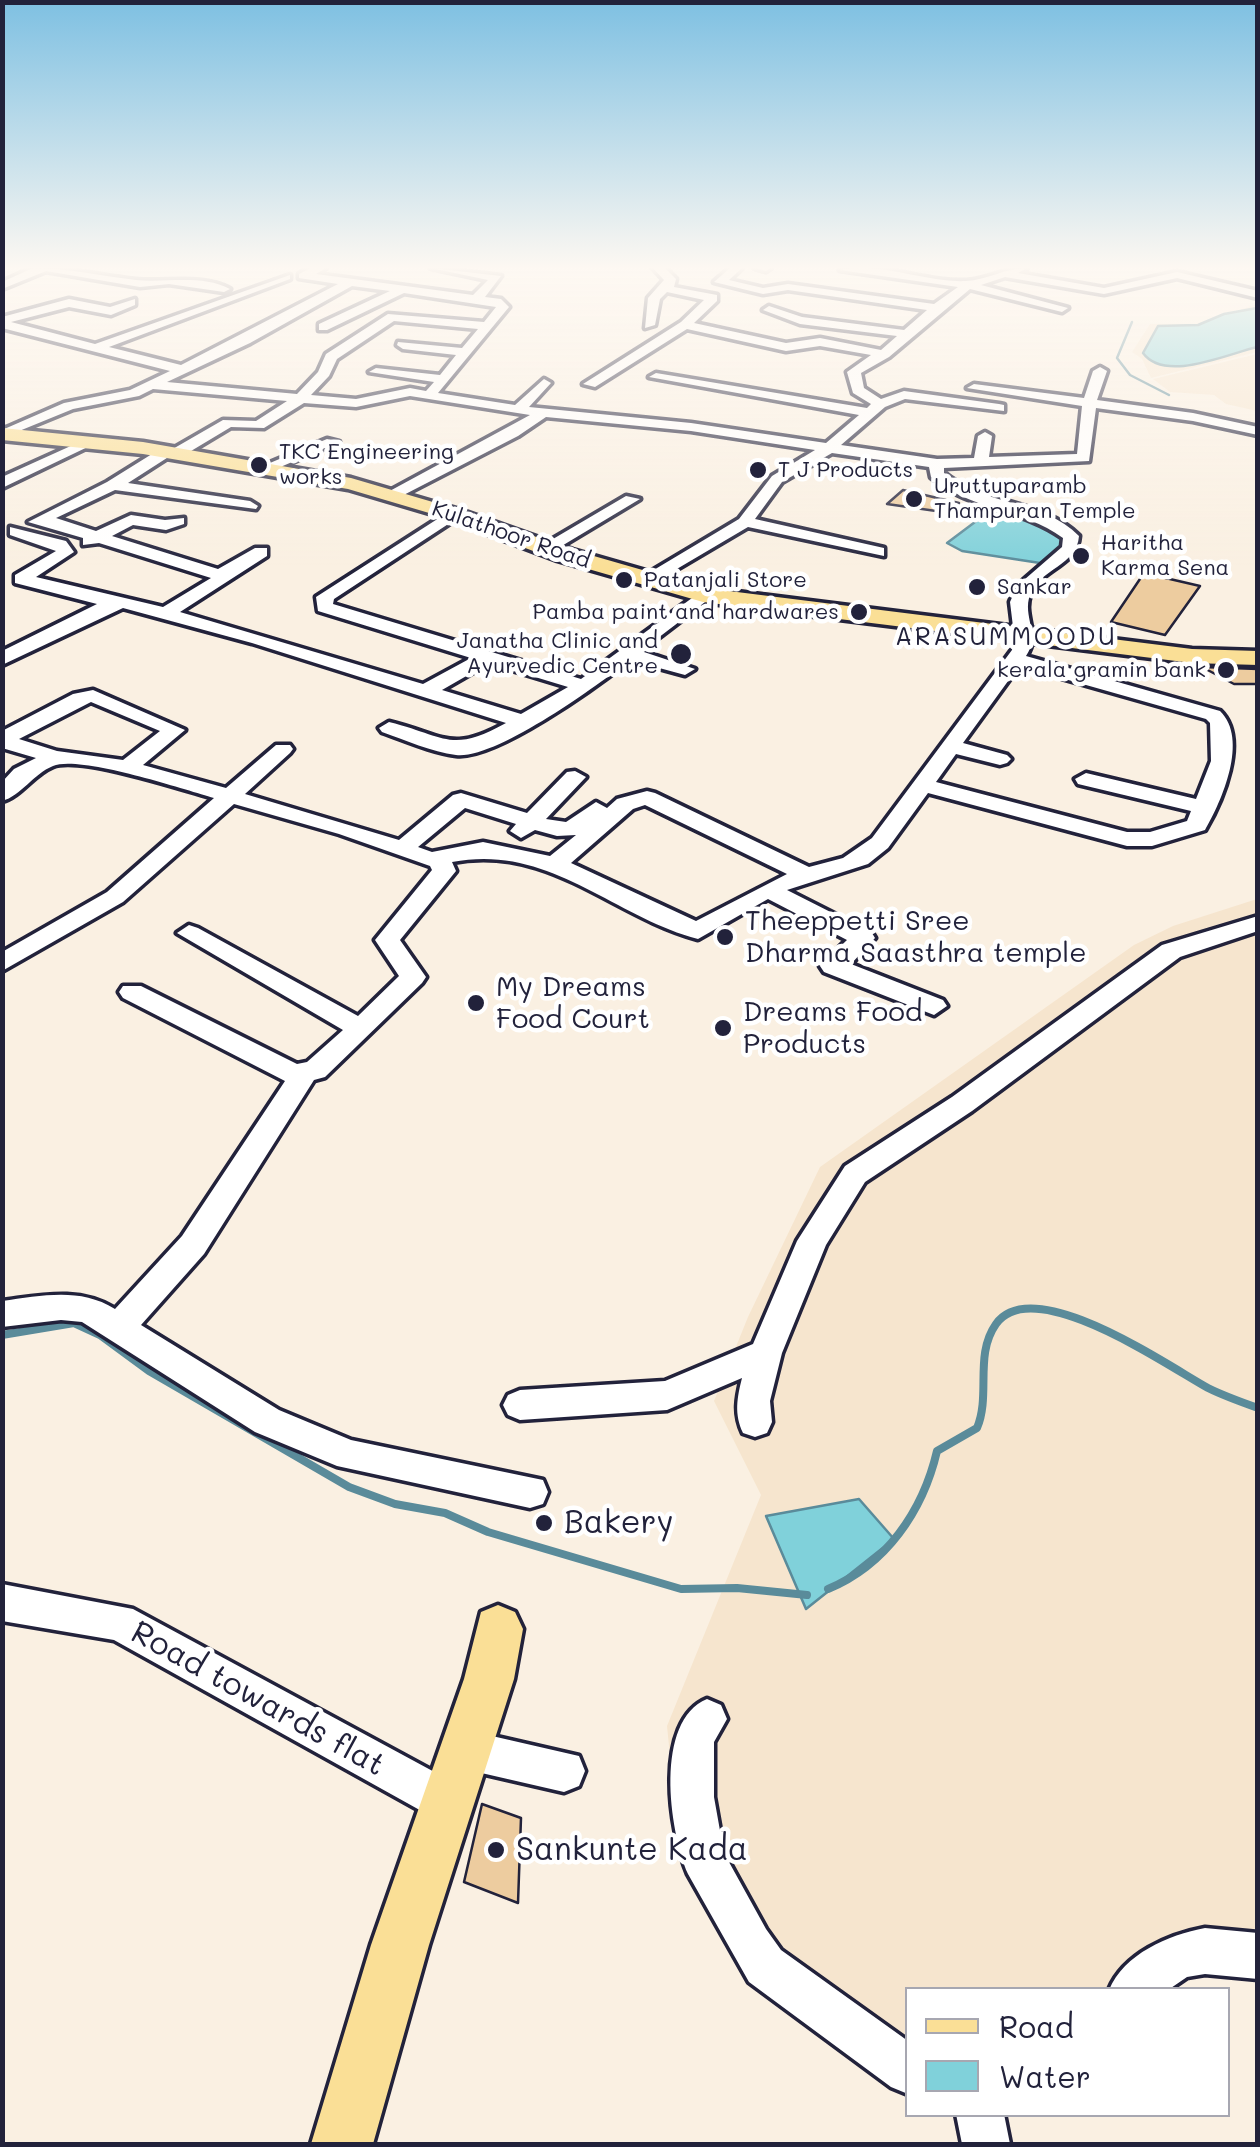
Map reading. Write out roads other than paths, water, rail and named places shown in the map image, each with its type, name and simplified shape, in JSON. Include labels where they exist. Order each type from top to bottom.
[{"type":"main road","name":"Kulathoor Road","points":[[7,436],[170,453],[266,468],[392,496],[454,514],[544,549],[704,595],[960,630],[1027,632],[1192,656],[1258,658]]},
{"type":"main road","points":[[342,2144],[400,1944],[488,1679],[498,1629]]},
{"type":"street","points":[[175,368],[183,370]]},
{"type":"street","points":[[7,436],[69,406],[134,393],[186,368]]},
{"type":"street","points":[[10,534],[228,423],[259,425],[300,399],[326,368]]},
{"type":"street","points":[[429,396],[451,368]]},
{"type":"street","points":[[590,384],[615,368]]},
{"type":"street","points":[[860,368],[854,372],[858,390],[876,408]]},
{"type":"street","points":[[151,385],[356,403],[410,392],[519,409],[691,427],[936,464],[1084,458],[1089,403],[1100,371]]},
{"type":"street","points":[[376,372],[443,378]]},
{"type":"street","points":[[656,377],[876,408]]},
{"type":"street","points":[[519,409],[544,383]]},
{"type":"street","points":[[974,388],[1194,416],[1258,431]]},
{"type":"street","points":[[648,581],[746,522],[777,479],[828,449],[876,408],[904,395],[1006,408]]},
{"type":"street","points":[[467,414],[482,404]]},
{"type":"street","points":[[392,496],[544,412]]},
{"type":"street","points":[[980,461],[985,436]]},
{"type":"street","points":[[266,468],[332,442]]},
{"type":"street","points":[[2,484],[89,443]]},
{"type":"street","points":[[2,741],[54,757],[127,766],[439,858],[470,850],[554,864],[698,931],[768,890],[807,875],[839,870],[863,859],[880,843],[953,747],[1014,659],[1027,632],[1018,604],[1023,587],[1070,548],[1071,536],[1052,519],[952,491],[936,474],[936,464]]},
{"type":"street","points":[[113,484],[250,506]]},
{"type":"street","points":[[544,549],[632,499]]},
{"type":"street","points":[[454,514],[384,555],[324,597],[322,604],[331,610],[584,686]]},
{"type":"street","points":[[41,519],[226,577],[166,613]]},
{"type":"street","points":[[10,534],[64,550],[131,520],[166,524],[178,521]]},
{"type":"street","points":[[746,522],[878,552]]},
{"type":"street","points":[[64,550],[21,580],[166,613],[525,722]]},
{"type":"street","points":[[221,576],[261,552]]},
{"type":"street","points":[[388,728],[469,749],[525,722],[584,686],[704,595]]},
{"type":"street","points":[[2,660],[115,603]]},
{"type":"street","points":[[626,653],[685,669]]},
{"type":"street","points":[[425,691],[487,657]]},
{"type":"street","points":[[924,784],[1073,827],[1142,840],[1192,830],[1205,808],[1222,762],[1220,722],[1212,716],[1014,659]]},
{"type":"street","points":[[2,741],[80,698],[93,696],[175,730],[127,766]]},
{"type":"street","points":[[953,747],[1000,759]]},
{"type":"street","points":[[2,963],[115,897],[283,749]]},
{"type":"street","points":[[2,795],[22,774],[54,757]]},
{"type":"street","points":[[497,852],[576,777]]},
{"type":"street","points":[[1086,779],[1205,808]]},
{"type":"street","points":[[554,864],[625,804],[647,798],[807,875]]},
{"type":"street","points":[[402,848],[462,800],[501,810],[530,823],[571,830],[599,806]]},
{"type":"street","points":[[132,992],[283,1071],[304,1074],[315,1070],[414,977],[387,940],[444,871],[439,858]]},
{"type":"street","points":[[768,890],[863,938],[834,966],[934,1006]]},
{"type":"street","points":[[755,1422],[753,1401],[765,1354],[812,1241],[855,1174],[962,1104],[1171,952],[1258,922]]},
{"type":"street","points":[[190,933],[360,1028]]},
{"type":"street","points":[[120,1326],[194,1245],[304,1074]]},
{"type":"street","points":[[2,1314],[60,1307],[88,1309],[267,1420],[349,1455],[530,1492]]},
{"type":"street","points":[[520,1405],[667,1395],[765,1354]]},
{"type":"street","name":"Road towards flat","points":[[2,1602],[120,1622],[449,1803]]},
{"type":"street","points":[[707,1720],[694,1735],[691,1763],[696,1813],[703,1859],[738,1925],[765,1966],[905,2068]]},
{"type":"street","points":[[466,1751],[564,1771]]},
{"type":"street","points":[[1136,1987],[1176,1955],[1211,1949],[1258,1956]]},
{"type":"street","points":[[981,2117],[986,2144]]},
{"type":"water","points":[[1004,510],[1048,521],[1065,536],[1063,551],[1051,561],[1040,563],[962,551],[947,543],[983,516]]},
{"type":"water","points":[[859,1499],[894,1539],[806,1609],[766,1516]]},
{"type":"waterway","points":[[1125,368],[1130,375],[1169,395]]},
{"type":"waterway","points":[[828,1589],[849,1579],[884,1551],[912,1515],[937,1451],[977,1428],[989,1336],[996,1324],[1014,1311],[1039,1309],[1101,1328],[1208,1388],[1258,1408]]},
{"type":"waterway","points":[[2,1335],[74,1323],[100,1335],[149,1371],[349,1487],[395,1504],[445,1513],[488,1532],[681,1589],[737,1588],[807,1595]]},
{"type":"place","name":"TKC Engineering works","points":[[259,465]]},
{"type":"place","name":"T J Products","points":[[758,470]]},
{"type":"place","name":"Uruttuparamb Thampuran Temple","points":[[914,499]]},
{"type":"place","name":"Haritha Karma Sena","points":[[1081,556]]},
{"type":"place","name":"Patanjali Store","points":[[624,580]]},
{"type":"place","name":"Sankar","points":[[977,587]]},
{"type":"place","name":"Pamba paint and hardwares","points":[[859,612]]},
{"type":"place","name":"Janatha Clinic and Ayurvedic Centre","points":[[681,654]]},
{"type":"place","name":"kerala gramin bank","points":[[1226,670]]},
{"type":"place","name":"Theeppetti Sree Dharma Saasthra temple","points":[[725,937]]},
{"type":"place","name":"My Dreams Food Court","points":[[476,1003]]},
{"type":"place","name":"Dreams Food Products","points":[[723,1028]]},
{"type":"place","name":"Bakery","points":[[544,1523]]},
{"type":"place","name":"Sankunte Kada","points":[[496,1850]]},
{"type":"district","name":"ARASUMMOODU","points":[[1006,637]]}]
